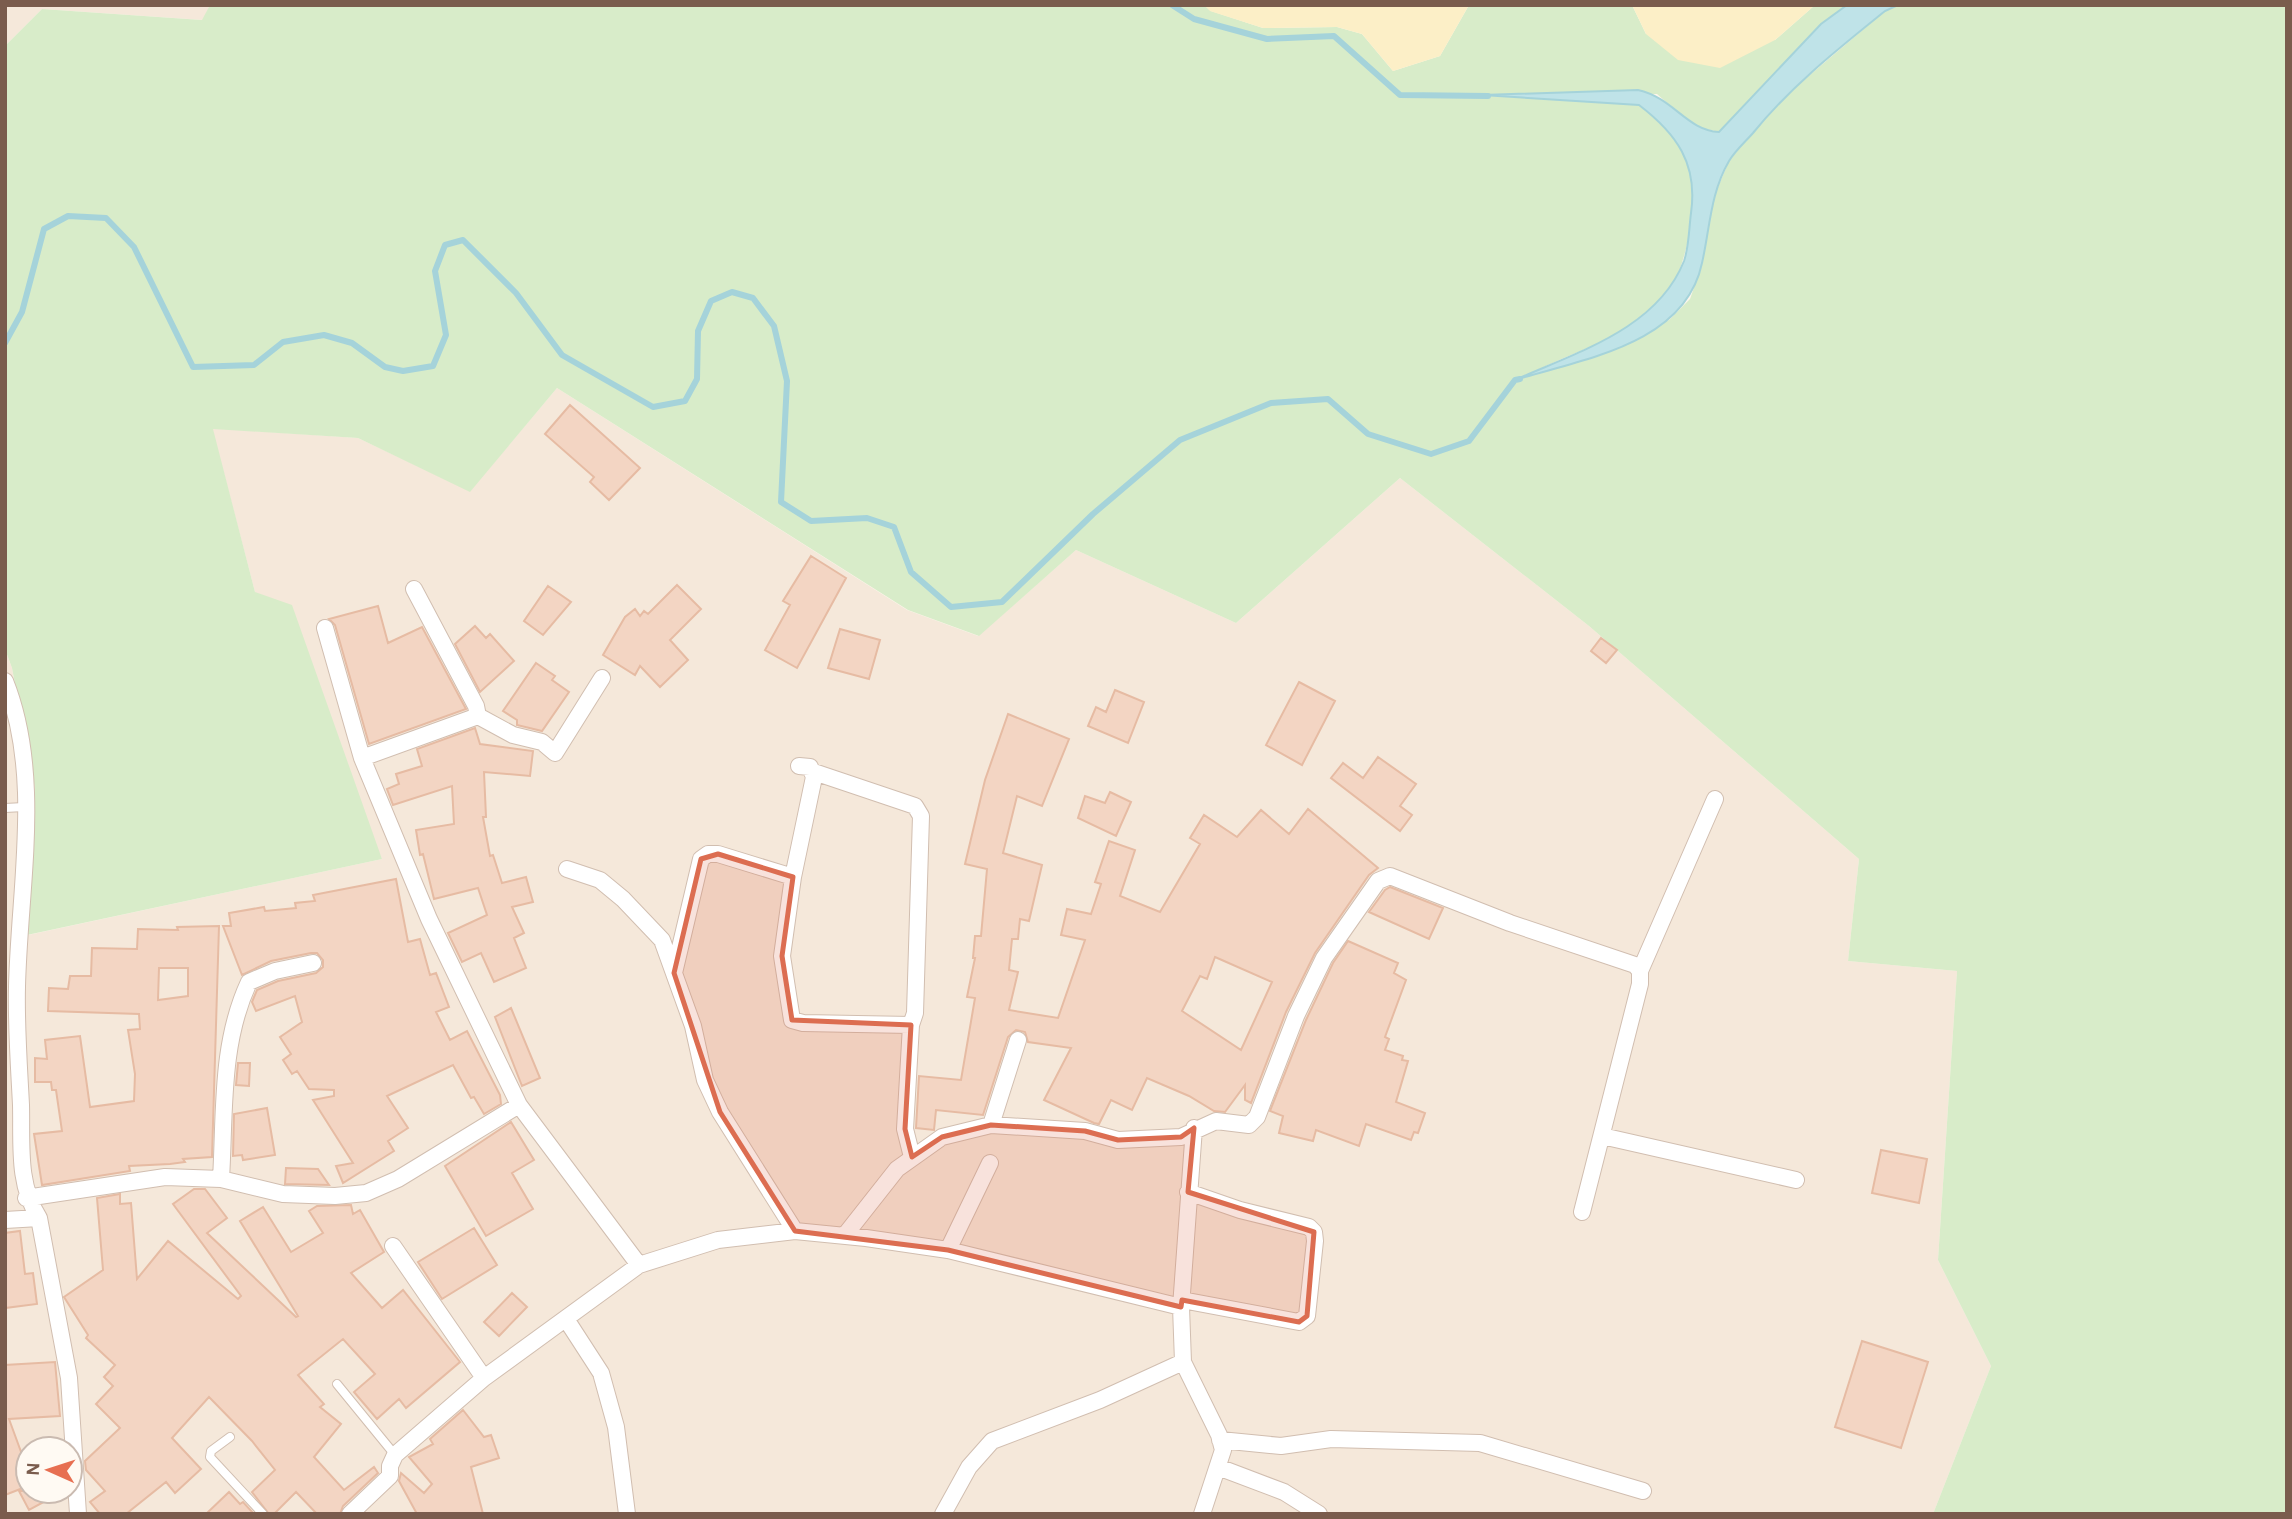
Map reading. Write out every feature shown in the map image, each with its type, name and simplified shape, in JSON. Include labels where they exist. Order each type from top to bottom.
[{"type":"street","points":[[414,589],[476,706],[478,716]]},
{"type":"street","points":[[325,628],[362,758],[429,919],[519,1105],[639,1265]]},
{"type":"street","points":[[362,758],[478,716],[513,735],[542,742],[555,753],[602,678]]},
{"type":"street","points":[[5,681],[26,788],[26,864],[17,987],[26,1198],[39,1218],[69,1378],[78,1514]]},
{"type":"street","points":[[911,1025],[803,1023],[792,1020],[782,956],[806,769],[915,806],[919,811],[915,1013],[911,1025],[905,1129],[912,1157]]},
{"type":"street","points":[[1582,1212],[1640,984],[1640,971],[1715,799]]},
{"type":"street","points":[[674,972],[701,859],[708,854],[718,854],[793,877]]},
{"type":"street","points":[[567,869],[600,880],[623,899],[662,940],[693,1026],[705,1080],[720,1112],[795,1231]]},
{"type":"street","points":[[845,1235],[897,1169],[942,1138],[991,1125],[1084,1131],[1118,1140],[1181,1137],[1194,1128],[1216,1121],[1249,1125],[1257,1117],[1296,1016],[1324,958],[1378,881],[1390,876],[1510,923],[1635,965],[1640,971]]},
{"type":"street","points":[[221,1179],[229,1038],[236,1010],[249,982],[275,971],[313,963]]},
{"type":"street","points":[[991,1125],[1018,1040]]},
{"type":"street","points":[[26,1198],[165,1177],[221,1179],[283,1194],[335,1196],[366,1193],[398,1179],[519,1105]]},
{"type":"street","points":[[1194,1128],[1181,1304],[1182,1362],[1223,1450],[1202,1514]]},
{"type":"street","points":[[1602,1136],[1796,1180]]},
{"type":"street","points":[[948,1250],[990,1163]]},
{"type":"street","points":[[350,1514],[390,1476],[390,1466],[395,1455],[484,1378],[639,1265],[718,1240],[795,1231],[845,1235],[948,1250],[1181,1304],[1299,1322],[1307,1316],[1314,1232],[1309,1227],[1240,1210],[1188,1192]]},
{"type":"street","points":[[5,1220],[39,1218]]},
{"type":"street","points":[[393,1246],[484,1378]]},
{"type":"street","points":[[566,1319],[601,1373],[616,1427],[627,1514]]},
{"type":"street","points":[[943,1514],[969,1467],[992,1441],[1100,1400],[1182,1362]]},
{"type":"street","points":[[1220,1440],[1281,1446],[1331,1439],[1480,1443],[1643,1491]]},
{"type":"street","points":[[1218,1467],[1284,1492],[1319,1514]]},
{"type":"lane","points":[[5,808],[24,807]]},
{"type":"lane","points":[[337,1384],[395,1455]]},
{"type":"lane","points":[[230,1437],[211,1451],[210,1457],[263,1514]]},
{"type":"highlighted area","points":[[718,854],[793,877],[782,956],[792,1020],[911,1025],[905,1129],[912,1157],[942,1137],[991,1125],[1085,1131],[1118,1140],[1181,1137],[1194,1128],[1188,1192],[1314,1232],[1307,1316],[1299,1322],[1182,1300],[1181,1307],[948,1250],[795,1231],[720,1112],[674,973],[701,859]]},
{"type":"shaded area","points":[[5,5],[210,5],[203,20],[42,9],[5,46]]},
{"type":"shaded area","points":[[557,388],[907,610],[978,636],[1076,550],[1236,623],[1400,478],[1589,626],[1859,859],[1848,961],[1957,971],[1938,1260],[1991,1366],[1933,1514],[5,1514],[5,649],[12,668],[35,788],[28,935],[382,859],[255,592],[212,428],[358,438],[470,491]]},
{"type":"green space","points":[[210,5],[1204,5],[1211,11],[1263,28],[1337,27],[1362,34],[1393,71],[1440,56],[1469,5],[1632,5],[1646,34],[1775,40],[1815,5],[1847,5],[1821,24],[1719,132],[1693,126],[1657,94],[1493,96],[1639,105],[1680,144],[1690,165],[1692,182],[1693,201],[1688,242],[1676,278],[1664,298],[1642,317],[1614,335],[1522,378],[1669,320],[1690,299],[1702,265],[1710,206],[1729,161],[1778,102],[1885,11],[1898,5],[2287,5],[2287,1514],[1933,1514],[1991,1366],[1938,1260],[1957,971],[1848,961],[1859,859],[1589,626],[1400,478],[1236,623],[1076,550],[979,636],[908,610],[557,388],[470,492],[358,438],[213,429],[255,592],[292,605],[382,859],[27,935],[35,788],[12,668],[5,649],[5,46],[42,9],[202,20]]},
{"type":"sand","points":[[1204,5],[1469,5],[1440,56],[1393,71],[1362,34],[1337,27],[1263,28],[1210,11]]},
{"type":"sand","points":[[1632,5],[1815,5],[1775,40],[1720,68],[1678,60],[1646,34]]},
{"type":"water","points":[[1847,5],[1898,5],[1885,11],[1783,99],[1731,157],[1714,199],[1702,263],[1692,291],[1675,313],[1653,331],[1627,344],[1515,380],[1613,335],[1655,304],[1672,284],[1686,256],[1691,180],[1688,165],[1674,139],[1639,105],[1482,95],[1638,90],[1661,100],[1697,126],[1719,132],[1821,24]]},
{"type":"building","points":[[570,405],[640,468],[609,500],[590,482],[594,477],[545,434]]},
{"type":"building","points":[[811,556],[846,578],[797,668],[765,650],[790,605],[783,601]]},
{"type":"building","points":[[677,585],[701,609],[670,640],[688,660],[660,687],[640,666],[635,675],[603,655],[625,617],[635,609],[640,616],[644,611],[648,614]]},
{"type":"building","points":[[548,586],[571,602],[543,635],[524,621]]},
{"type":"building","points":[[378,606],[388,643],[422,627],[466,709],[369,744],[335,625],[329,619]]},
{"type":"building","points":[[475,626],[486,638],[490,634],[514,661],[480,692],[455,644]]},
{"type":"building","points":[[840,629],[880,640],[869,679],[828,668]]},
{"type":"building","points":[[1601,638],[1617,650],[1606,663],[1591,651]]},
{"type":"building","points":[[536,663],[555,676],[552,680],[569,692],[542,731],[517,725],[517,720],[503,711]]},
{"type":"building","points":[[1299,682],[1335,701],[1302,765],[1266,745]]},
{"type":"building","points":[[1115,690],[1144,702],[1128,743],[1088,726],[1096,707],[1106,712]]},
{"type":"building","points":[[1008,714],[1069,739],[1042,806],[1017,796],[1003,853],[1042,865],[1029,921],[1020,919],[1018,939],[1012,939],[1009,970],[1018,972],[1009,1010],[1058,1018],[1085,940],[1061,935],[1067,909],[1091,914],[1101,884],[1095,882],[1109,841],[1135,850],[1120,896],[1160,912],[1200,844],[1190,838],[1204,815],[1237,837],[1261,810],[1289,834],[1308,809],[1378,868],[1369,875],[1315,953],[1286,1012],[1251,1103],[1245,1100],[1245,1085],[1225,1112],[1214,1111],[1189,1096],[1147,1078],[1132,1110],[1111,1100],[1099,1124],[1094,1123],[1044,1100],[1071,1048],[1028,1042],[1025,1032],[1016,1030],[1008,1037],[983,1115],[936,1110],[934,1130],[916,1128],[919,1076],[961,1080],[975,998],[967,997],[975,958],[975,936],[981,936],[987,869],[965,864],[985,780]],"holes":[[[1215,957],[1272,982],[1241,1050],[1182,1011],[1200,976],[1207,979]]]},
{"type":"building","points":[[475,728],[480,744],[533,751],[530,776],[484,772],[486,817],[483,817],[490,856],[493,855],[502,883],[526,877],[533,902],[512,907],[524,933],[514,938],[526,968],[494,982],[481,953],[462,962],[448,933],[487,915],[478,888],[434,899],[423,854],[420,855],[416,830],[454,824],[452,786],[393,805],[387,789],[399,784],[396,774],[422,766],[417,749]]},
{"type":"building","points":[[1378,757],[1416,784],[1400,806],[1412,815],[1400,831],[1331,778],[1343,763],[1363,778]]},
{"type":"building","points":[[1110,792],[1131,802],[1116,836],[1078,818],[1085,796],[1105,803]]},
{"type":"building","points":[[396,879],[408,942],[420,939],[430,975],[436,973],[449,1007],[436,1012],[450,1040],[467,1031],[500,1095],[501,1104],[484,1114],[474,1097],[471,1098],[453,1065],[387,1096],[408,1128],[388,1141],[394,1151],[343,1183],[336,1166],[353,1163],[313,1100],[334,1096],[334,1090],[309,1089],[297,1071],[292,1074],[283,1060],[291,1054],[280,1037],[302,1022],[295,996],[256,1011],[252,1002],[257,990],[278,981],[316,973],[323,967],[323,960],[317,953],[311,953],[271,961],[242,975],[223,926],[231,926],[229,913],[264,907],[265,911],[296,908],[295,903],[315,901],[313,895]]},
{"type":"building","points":[[1390,887],[1443,908],[1429,939],[1369,912]]},
{"type":"building","points":[[219,926],[212,1157],[183,1159],[185,1162],[170,1164],[129,1166],[130,1171],[42,1185],[34,1134],[62,1131],[56,1090],[52,1090],[51,1082],[35,1082],[35,1058],[47,1059],[45,1040],[80,1036],[90,1107],[134,1101],[135,1074],[128,1030],[140,1029],[139,1014],[48,1011],[49,988],[68,989],[70,976],[91,976],[92,948],[137,949],[138,929],[178,930],[177,927]],"holes":[[[159,968],[188,968],[188,996],[158,1000]]]},
{"type":"building","points":[[1348,941],[1398,963],[1394,973],[1406,980],[1385,1037],[1389,1039],[1385,1050],[1403,1056],[1402,1060],[1408,1061],[1396,1102],[1425,1113],[1418,1133],[1414,1132],[1411,1140],[1366,1124],[1359,1146],[1316,1130],[1313,1141],[1279,1133],[1283,1116],[1270,1111],[1306,1020],[1333,963]]},
{"type":"building","points":[[511,1008],[540,1078],[522,1086],[495,1017]]},
{"type":"building","points":[[238,1063],[250,1063],[249,1086],[236,1085]]},
{"type":"building","points":[[267,1108],[275,1155],[243,1160],[242,1155],[233,1156],[234,1114]]},
{"type":"building","points":[[511,1122],[534,1160],[512,1173],[533,1209],[486,1236],[445,1166]]},
{"type":"building","points":[[1881,1150],[1927,1159],[1919,1203],[1872,1193]]},
{"type":"building","points":[[286,1168],[318,1169],[329,1185],[285,1184]]},
{"type":"building","points":[[194,1189],[205,1189],[227,1218],[207,1233],[296,1317],[298,1316],[240,1221],[263,1207],[291,1252],[323,1233],[309,1211],[317,1206],[351,1205],[353,1214],[360,1210],[384,1252],[351,1273],[382,1308],[403,1290],[460,1362],[406,1408],[399,1399],[377,1419],[354,1392],[375,1374],[343,1339],[298,1375],[324,1404],[320,1407],[341,1424],[314,1457],[344,1490],[374,1467],[378,1473],[343,1506],[340,1514],[317,1514],[296,1492],[274,1514],[269,1514],[252,1492],[275,1470],[252,1441],[209,1397],[172,1438],[201,1469],[175,1493],[166,1482],[126,1514],[100,1514],[90,1502],[105,1491],[86,1470],[85,1461],[120,1428],[96,1404],[113,1386],[104,1377],[115,1365],[86,1338],[88,1335],[64,1297],[103,1270],[97,1198],[120,1194],[120,1204],[131,1203],[137,1279],[168,1241],[238,1299],[241,1296],[173,1204]]},
{"type":"building","points":[[474,1228],[497,1265],[442,1299],[418,1262]]},
{"type":"building","points":[[20,1231],[25,1274],[33,1273],[37,1304],[5,1308],[5,1233]]},
{"type":"building","points":[[512,1293],[527,1307],[499,1336],[484,1322]]},
{"type":"building","points":[[1862,1341],[1928,1362],[1901,1448],[1835,1427]]},
{"type":"building","points":[[55,1362],[60,1416],[9,1419],[15,1435],[14,1491],[5,1495],[5,1365]]},
{"type":"building","points":[[463,1410],[484,1437],[491,1435],[499,1458],[471,1467],[483,1514],[417,1514],[399,1481],[401,1473],[424,1493],[432,1484],[409,1457],[433,1444],[430,1439]]},
{"type":"building","points":[[229,1492],[240,1504],[243,1502],[254,1514],[206,1514]]},
{"type":"waterway","points":[[1172,5],[1194,19],[1267,39],[1334,36],[1400,95],[1488,96]]},
{"type":"waterway","points":[[5,343],[22,312],[44,229],[68,216],[106,218],[134,247],[193,367],[254,365],[283,342],[324,335],[352,343],[385,367],[403,371],[433,366],[446,335],[435,271],[445,245],[463,240],[516,293],[562,355],[653,407],[685,401],[697,379],[698,331],[711,301],[732,292],[753,298],[774,326],[787,381],[781,502],[811,521],[867,518],[894,527],[911,572],[951,607],[1002,602],[1093,514],[1180,440],[1271,403],[1328,399],[1368,434],[1431,454],[1469,441],[1515,380],[1520,379]]}]
